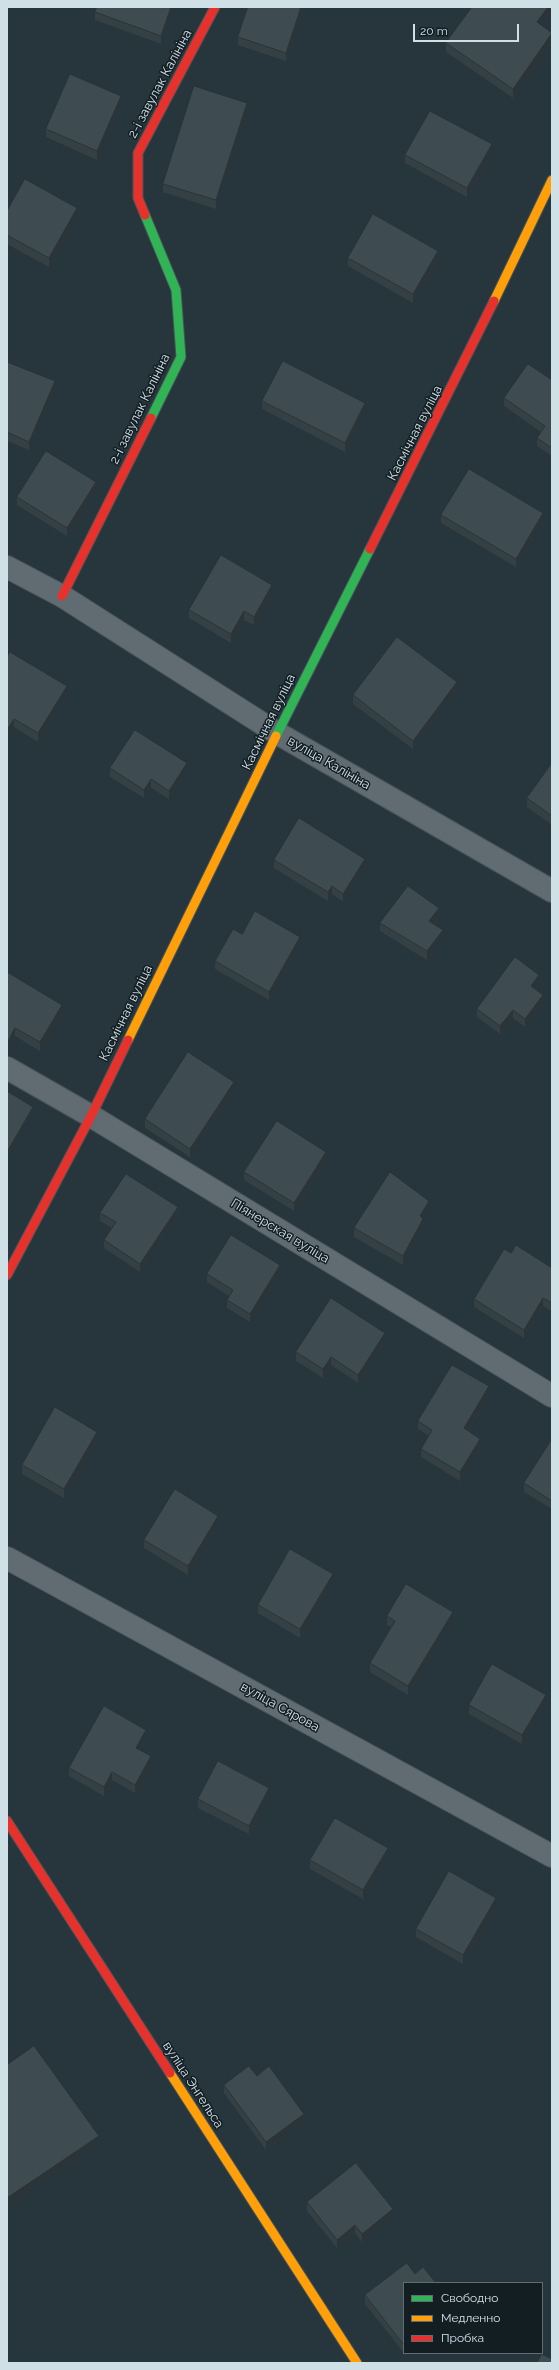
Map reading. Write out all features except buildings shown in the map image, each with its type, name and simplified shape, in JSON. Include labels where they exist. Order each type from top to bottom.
[{"type":"street","name":"2-і завулак Калініна","points":[[62,596],[181,357],[176,290],[138,198],[138,153],[215,7]]},
{"type":"street","name":"Касмічная вуліца","points":[[7,1275],[91,1116],[277,733],[437,418],[552,180]]},
{"type":"street","name":"вуліца Калініна","points":[[7,567],[62,596],[277,733],[552,891]]},
{"type":"street","name":"Піянерская вуліца","points":[[7,1068],[91,1116],[552,1396]]},
{"type":"street","name":"вуліца Сярова","points":[[7,1558],[552,1856]]},
{"type":"street","name":"вуліца Энгельса","points":[[7,1821],[357,2363]]},
{"type":"traffic: fast","points":[[145,215],[176,290],[181,357],[151,418]]},
{"type":"traffic: fast","points":[[276,736],[370,549]]},
{"type":"traffic: slow","points":[[494,301],[552,180]]},
{"type":"traffic: slow","points":[[128,1040],[276,736]]},
{"type":"traffic: slow","points":[[170,2073],[357,2363]]},
{"type":"traffic: jam","points":[[145,215],[138,198],[138,153],[215,7]]},
{"type":"traffic: jam","points":[[370,549],[494,301]]},
{"type":"traffic: jam","points":[[62,596],[151,418]]},
{"type":"traffic: jam","points":[[7,1275],[91,1116],[128,1040]]},
{"type":"traffic: jam","points":[[7,1821],[170,2073]]}]
